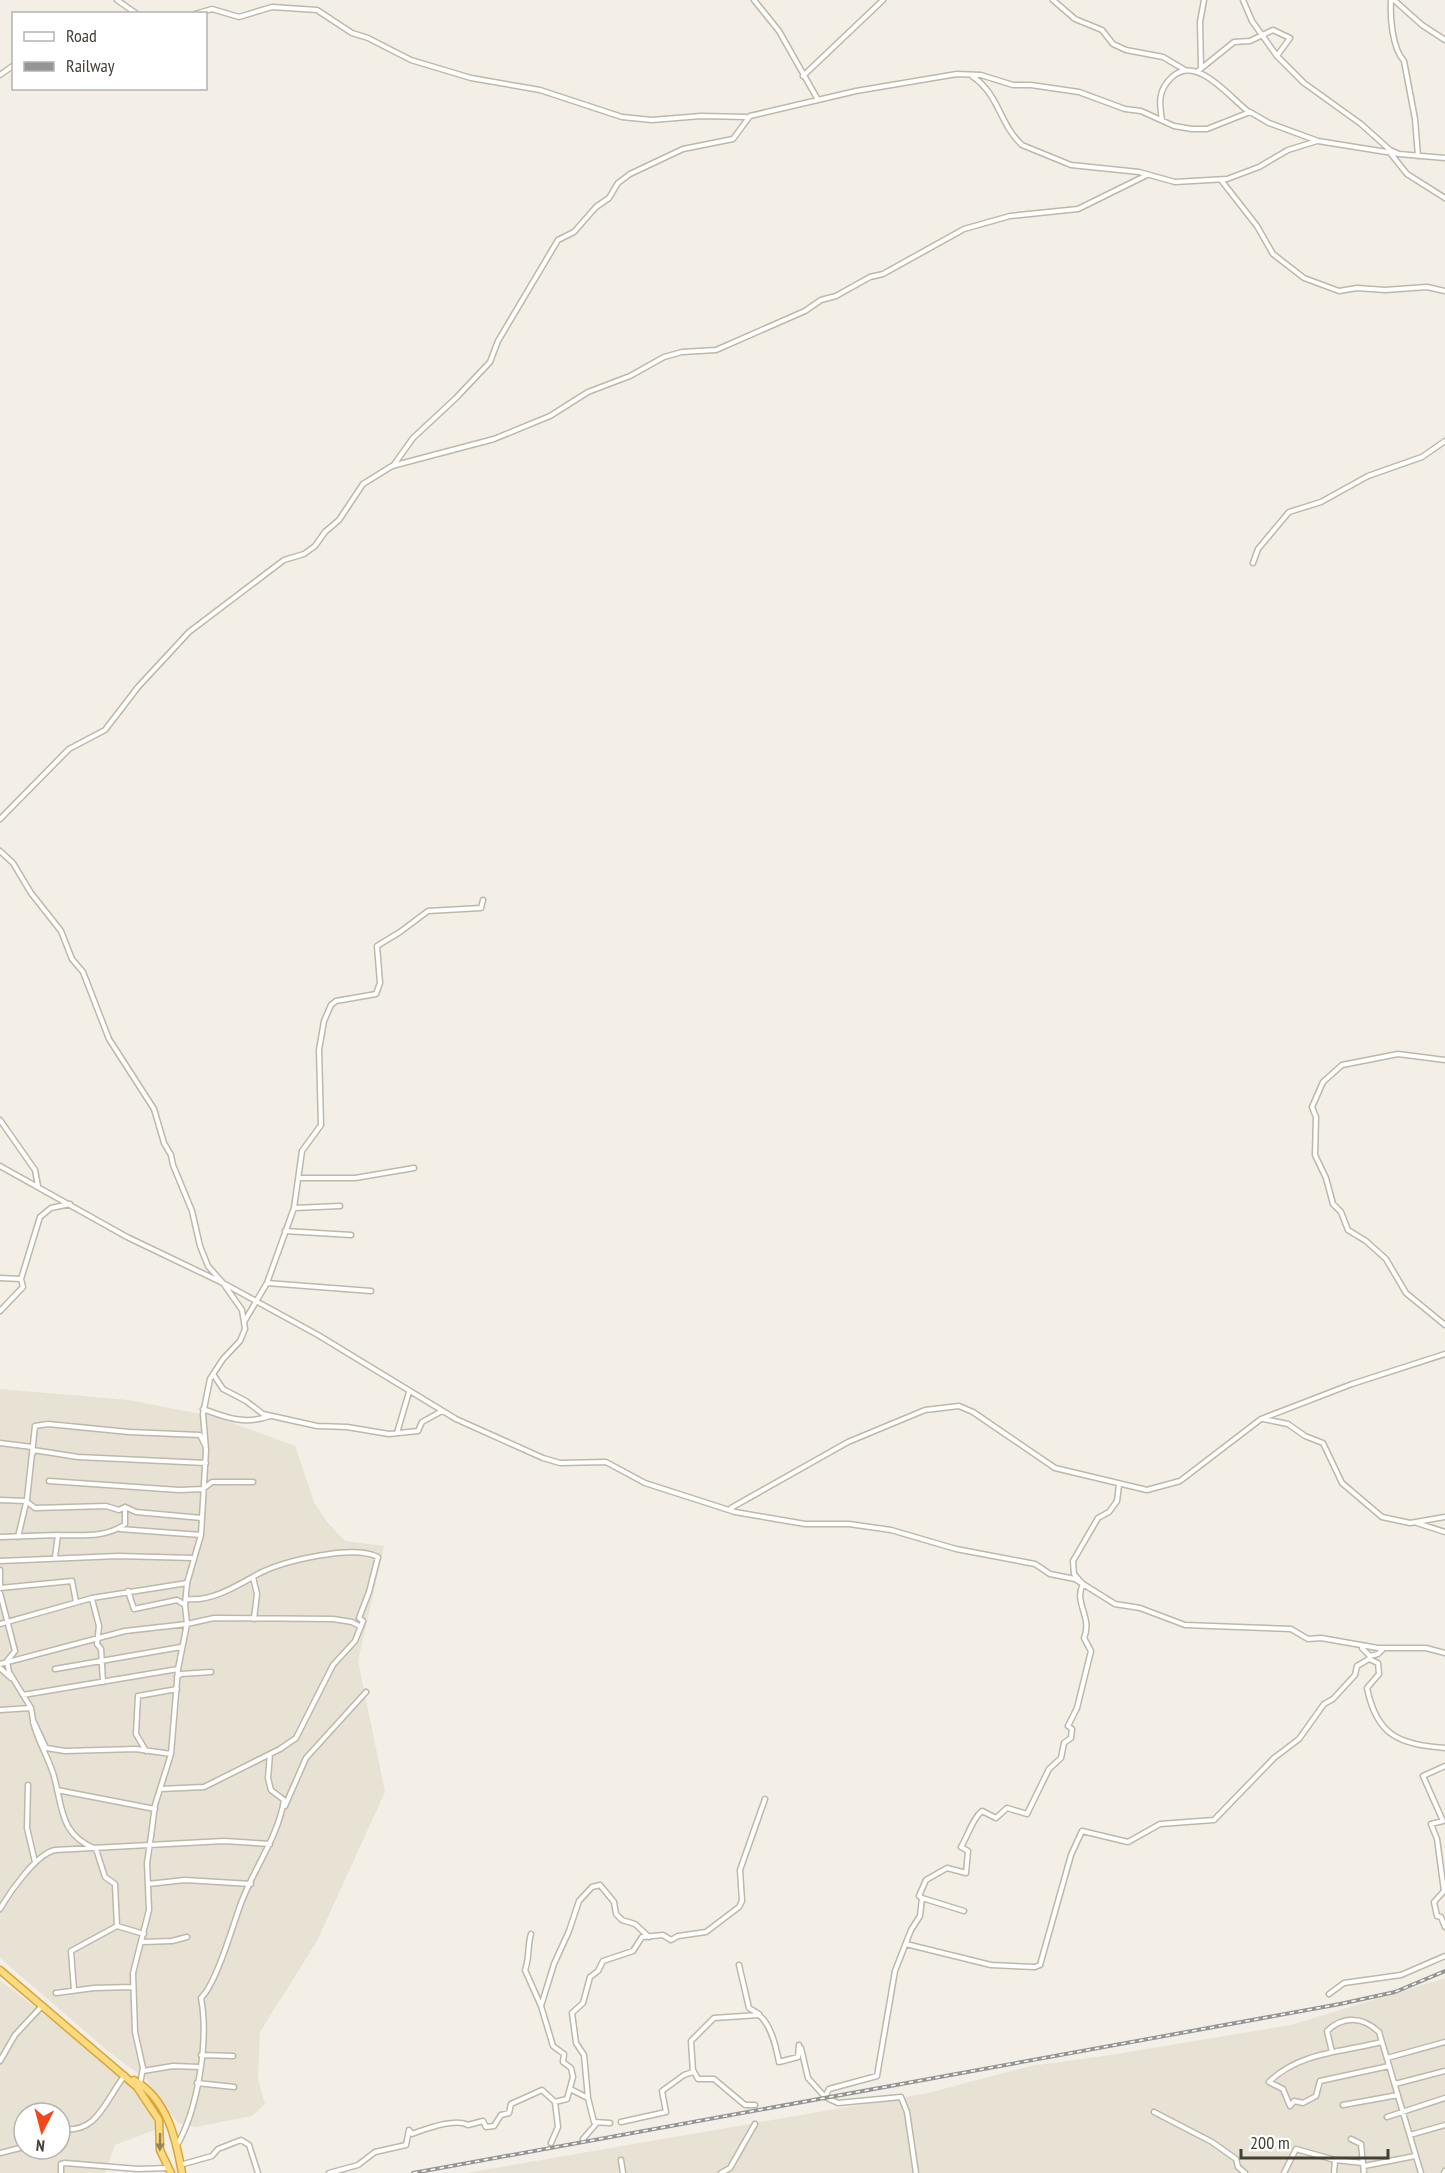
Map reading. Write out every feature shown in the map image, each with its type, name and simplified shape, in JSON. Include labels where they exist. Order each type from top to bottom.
[{"type":"highway","points":[[0,1970],[127,2076],[140,2084],[162,2109],[176,2147],[182,2173]]},
{"type":"highway","points":[[127,2076],[156,2113],[161,2127],[160,2150],[170,2170]]},
{"type":"street","points":[[117,0],[134,12]]},
{"type":"street","points":[[754,0],[779,31],[818,100]]},
{"type":"street","points":[[803,77],[820,57],[840,42],[883,0]]},
{"type":"street","points":[[1053,0],[1075,19],[1102,30],[1113,44],[1163,57],[1185,70]]},
{"type":"street","points":[[1199,69],[1200,22],[1204,0]]},
{"type":"street","points":[[1243,0],[1252,21],[1277,57],[1304,83],[1399,154]]},
{"type":"street","points":[[1392,0],[1422,25],[1445,40]]},
{"type":"street","points":[[1392,0],[1392,28],[1400,56],[1404,61],[1415,119],[1418,156]]},
{"type":"street","points":[[202,12],[212,9],[240,17],[272,7],[317,10],[352,33],[411,60],[471,78],[540,90],[621,117],[652,120],[672,117],[747,117],[924,78],[971,75],[981,75],[1013,85],[1031,85],[1080,92],[1125,109],[1141,111],[1174,126],[1207,129],[1250,112]]},
{"type":"street","points":[[1162,120],[1160,96],[1163,86],[1175,74],[1208,65],[1234,42],[1250,41],[1275,30],[1290,38],[1277,57]]},
{"type":"street","points":[[1199,69],[1250,112],[1269,123],[1318,141],[1390,153],[1445,158]]},
{"type":"street","points":[[971,75],[988,88],[1015,138],[1022,145],[1071,165],[1147,175],[1175,182],[1221,180],[1259,167],[1288,150],[1318,141]]},
{"type":"street","points":[[392,466],[413,438],[490,362],[498,341],[558,240],[574,232],[596,207],[609,198],[618,183],[630,174],[683,149],[733,139],[738,135],[747,117]]},
{"type":"street","points":[[1390,153],[1407,174],[1445,198]]},
{"type":"street","points":[[0,819],[69,749],[105,730],[138,687],[189,632],[284,560],[304,554],[315,546],[325,532],[339,520],[363,484],[392,466],[495,439],[550,416],[588,392],[630,376],[671,354],[716,350],[805,311],[821,300],[836,296],[870,277],[884,274],[963,229],[1010,216],[1078,209],[1147,175]]},
{"type":"street","points":[[1221,180],[1257,226],[1273,254],[1304,278],[1339,291],[1357,288],[1396,290],[1427,287],[1445,291]]},
{"type":"street","points":[[1253,564],[1258,549],[1289,512],[1321,502],[1368,476],[1422,457],[1445,441]]},
{"type":"street","points":[[0,851],[13,863],[31,893],[61,932],[72,959],[82,972],[109,1039],[154,1109],[164,1143],[171,1155],[172,1165],[192,1211],[200,1246],[208,1266],[242,1310],[245,1329],[240,1341],[213,1374],[203,1409],[206,1463],[201,1535],[187,1583],[185,1605],[187,1624],[177,1677],[171,1754],[154,1809],[149,1847],[149,1910],[135,1962],[132,1987],[135,2032],[143,2071],[140,2084]]},
{"type":"street","points":[[244,1322],[267,1283],[294,1208],[302,1151],[321,1125],[319,1050],[324,1022],[331,1005],[342,999],[376,994],[380,982],[377,946],[400,933],[420,914],[428,911],[481,908],[483,900]]},
{"type":"street","points":[[1445,1059],[1398,1054],[1342,1065],[1323,1082],[1312,1105],[1316,1117],[1315,1155],[1328,1182],[1333,1204],[1341,1212],[1348,1230],[1366,1240],[1386,1259],[1406,1293],[1445,1325]]},
{"type":"street","points":[[0,1120],[35,1170],[39,1187]]},
{"type":"street","points":[[0,1166],[127,1237],[257,1301],[442,1411],[543,1458],[560,1463],[606,1462],[645,1483],[730,1508],[735,1512],[805,1524],[849,1524],[909,1533],[956,1549],[1035,1564],[1050,1574],[1083,1584]]},
{"type":"street","points":[[300,1178],[355,1178],[414,1168]]},
{"type":"street","points":[[0,1311],[23,1287],[21,1279],[40,1217],[51,1208],[71,1204]]},
{"type":"street","points":[[294,1208],[340,1206]]},
{"type":"street","points":[[285,1231],[351,1235]]},
{"type":"street","points":[[0,1278],[21,1279]]},
{"type":"street","points":[[267,1283],[371,1291]]},
{"type":"street","points":[[730,1508],[848,1442],[925,1410],[944,1405],[959,1406],[973,1412],[1055,1468],[1147,1490],[1180,1481],[1261,1419],[1352,1384],[1445,1354]]},
{"type":"street","points":[[213,1374],[223,1389],[234,1393],[264,1414],[317,1426],[397,1433],[418,1431],[422,1422],[442,1411]]},
{"type":"street","points":[[397,1433],[409,1392]]},
{"type":"street","points":[[203,1409],[231,1420],[254,1422],[271,1416]]},
{"type":"street","points":[[1261,1419],[1288,1424],[1305,1436],[1323,1443],[1334,1470],[1347,1488],[1382,1517],[1445,1532]]},
{"type":"street","points":[[18,1537],[26,1502],[35,1426],[48,1424],[129,1432],[200,1435],[206,1446]]},
{"type":"street","points":[[0,1443],[48,1449]]},
{"type":"street","points":[[29,1475],[33,1450],[40,1449],[78,1457],[206,1463]]},
{"type":"street","points":[[49,1481],[179,1490],[203,1489],[212,1482],[254,1482]]},
{"type":"street","points":[[1119,1485],[1117,1501],[1109,1512],[1098,1518],[1073,1561],[1074,1574],[1083,1584],[1114,1604],[1140,1608],[1185,1625],[1291,1629],[1308,1639],[1321,1638],[1383,1648],[1426,1648],[1445,1653]]},
{"type":"street","points":[[0,1500],[26,1502],[35,1508],[105,1506],[119,1510],[125,1507]]},
{"type":"street","points":[[125,1507],[136,1512],[202,1518]]},
{"type":"street","points":[[119,1529],[125,1524],[125,1507]]},
{"type":"street","points":[[1414,1523],[1445,1517]]},
{"type":"street","points":[[0,1537],[97,1534],[119,1529],[201,1535]]},
{"type":"street","points":[[55,1558],[58,1535]]},
{"type":"street","points":[[160,1789],[204,1787],[270,1754],[296,1738],[333,1665],[355,1641],[363,1621],[359,1618],[378,1560],[375,1556],[332,1552],[309,1560],[293,1561],[253,1577],[209,1599],[187,1599]]},
{"type":"street","points":[[0,1561],[118,1556],[193,1558]]},
{"type":"street","points":[[0,1570],[0,1587],[72,1581],[76,1602]]},
{"type":"street","points":[[253,1577],[258,1594],[254,1619]]},
{"type":"street","points":[[0,1624],[92,1598],[187,1583]]},
{"type":"street","points":[[825,2097],[829,2089],[877,2076],[895,1971],[911,1930],[920,1916],[922,1898],[919,1896],[926,1880],[933,1874],[951,1868],[966,1873],[968,1851],[961,1847],[968,1838],[975,1816],[982,1811],[996,1818],[1007,1808],[1027,1814],[1048,1769],[1061,1758],[1064,1743],[1071,1738],[1071,1729],[1068,1726],[1077,1708],[1091,1651],[1084,1638],[1088,1624],[1080,1599],[1083,1584]]},
{"type":"street","points":[[128,1591],[134,1609],[177,1600],[185,1605]]},
{"type":"street","points":[[0,1593],[15,1651],[0,1666],[16,1683]]},
{"type":"street","points":[[92,1598],[99,1626],[98,1640],[103,1682]]},
{"type":"street","points":[[7,1661],[88,1640],[98,1640],[125,1631],[187,1624],[214,1618],[333,1619],[352,1622],[361,1627]]},
{"type":"street","points":[[1356,1645],[1378,1663],[1379,1674],[1367,1688],[1373,1711],[1382,1724],[1402,1742],[1445,1748]]},
{"type":"street","points":[[55,1669],[100,1659],[182,1647]]},
{"type":"street","points":[[906,1944],[991,1965],[1035,1967],[1040,1965],[1071,1855],[1082,1831],[1128,1842],[1160,1824],[1214,1820],[1274,1758],[1299,1739],[1324,1704],[1333,1699],[1355,1675],[1357,1666],[1369,1657],[1378,1654],[1383,1648]]},
{"type":"street","points":[[7,1661],[9,1672],[31,1708],[40,1746],[47,1753],[63,1819],[77,1839],[96,1849],[105,1877],[115,1884],[117,1926]]},
{"type":"street","points":[[22,1695],[178,1669]]},
{"type":"street","points":[[177,1677],[181,1674],[211,1672]]},
{"type":"street","points":[[146,1751],[136,1734],[138,1696],[177,1689]]},
{"type":"street","points":[[176,2147],[190,2121],[200,2067],[204,2028],[201,1998],[208,1991],[250,1884],[270,1844],[276,1822],[282,1815],[294,1780],[306,1758],[366,1692]]},
{"type":"street","points":[[0,1710],[31,1708]]},
{"type":"street","points":[[33,1720],[46,1748],[65,1751],[146,1751],[171,1754]]},
{"type":"street","points":[[47,1753],[95,1751]]},
{"type":"street","points":[[270,1754],[268,1778],[271,1790],[284,1800],[282,1815]]},
{"type":"street","points":[[1445,1766],[1423,1776],[1443,1821],[1431,1824],[1437,1839],[1443,1891],[1434,1902],[1437,1916],[1441,1917],[1445,1927]]},
{"type":"street","points":[[28,1785],[27,1828],[36,1863]]},
{"type":"street","points":[[57,1790],[154,1809]]},
{"type":"street","points":[[596,2124],[588,2098],[584,2055],[576,2043],[572,2013],[583,2004],[590,1977],[598,1971],[603,1960],[633,1952],[639,1939],[663,1935],[671,1940],[678,1936],[706,1932],[739,1907],[742,1901],[740,1870],[765,1799]]},
{"type":"street","points":[[0,1909],[17,1883],[43,1855],[55,1850],[149,1847],[156,1843],[224,1841],[270,1844]]},
{"type":"street","points":[[148,1884],[185,1880],[250,1884]]},
{"type":"street","points":[[541,2006],[577,1905],[592,1887],[600,1885],[614,1902],[616,1914],[622,1920],[635,1924],[649,1937]]},
{"type":"street","points":[[922,1898],[964,1911]]},
{"type":"street","points":[[74,1990],[71,1951],[117,1926],[144,1934]]},
{"type":"street","points":[[531,1934],[528,1943],[530,1959],[525,1970],[541,2006],[553,2046],[564,2054],[562,2062],[571,2068],[573,2077],[567,2099],[555,2102]]},
{"type":"street","points":[[142,1942],[172,1941],[187,1936]]},
{"type":"street","points":[[1329,1994],[1344,1983],[1401,1975],[1445,1956]]},
{"type":"street","points":[[739,1965],[749,2008],[765,2020],[775,2043],[779,2062],[798,2057],[800,2045],[808,2078],[825,2097],[838,2103],[901,2097],[907,2112],[916,2173]]},
{"type":"street","points":[[56,1993],[132,1987]]},
{"type":"street","points":[[0,2061],[15,2035],[42,2006]]},
{"type":"street","points":[[621,2122],[666,2112],[662,2091],[684,2075],[693,2072],[691,2066],[693,2036],[714,2018],[759,2015]]},
{"type":"street","points":[[1332,2052],[1327,2031],[1337,2022],[1347,2019],[1376,2028],[1405,2110],[1421,2173]]},
{"type":"street","points":[[1382,2042],[1332,2052],[1293,2064],[1270,2080],[1270,2084],[1283,2090],[1290,2106],[1294,2101],[1303,2103],[1316,2096],[1320,2081],[1389,2066]]},
{"type":"street","points":[[1387,2058],[1445,2042]]},
{"type":"street","points":[[201,2055],[233,2056]]},
{"type":"street","points":[[143,2071],[173,2066],[200,2067]]},
{"type":"street","points":[[691,2066],[698,2079],[714,2079],[745,2105],[756,2105]]},
{"type":"street","points":[[1395,2084],[1445,2071]]},
{"type":"street","points":[[72,2131],[90,2125],[127,2076]]},
{"type":"street","points":[[197,2083],[234,2087]]},
{"type":"street","points":[[570,2089],[588,2098]]},
{"type":"street","points":[[329,2173],[358,2165],[375,2152],[406,2145],[409,2130],[412,2134],[429,2127],[462,2121],[468,2125],[483,2121],[486,2127],[494,2126],[501,2115],[510,2113],[512,2104],[542,2090],[555,2102],[558,2127],[552,2143]]},
{"type":"street","points":[[1343,2105],[1398,2095]]},
{"type":"street","points":[[1387,2116],[1445,2098]]},
{"type":"street","points":[[1154,2112],[1212,2142],[1236,2159],[1238,2167],[1245,2173]]},
{"type":"street","points":[[583,2139],[596,2124],[610,2123]]},
{"type":"street","points":[[721,2173],[730,2168],[756,2124]]},
{"type":"street","points":[[1410,2135],[1445,2125]]},
{"type":"street","points":[[1352,2139],[1361,2144],[1364,2173]]},
{"type":"street","points":[[180,2165],[212,2156],[218,2149],[241,2140],[249,2145],[258,2173]]},
{"type":"street","points":[[1284,2173],[1296,2149],[1363,2165],[1415,2156]]},
{"type":"street","points":[[621,2160],[623,2173]]},
{"type":"street","points":[[1334,2173],[1335,2160]]},
{"type":"street","points":[[61,2173],[61,2164],[65,2163],[170,2170]]},
{"type":"shaded area","points":[[0,1389],[128,1400],[216,1417],[295,1446],[314,1502],[327,1522],[345,1541],[384,1546],[358,1661],[385,1792],[317,1941],[260,2032],[258,2079],[265,2104],[252,2116],[196,2127],[178,2123],[146,2079],[109,2052],[0,1958]]},
{"type":"shaded area","points":[[1445,1978],[1445,2173],[466,2173],[928,2093],[1030,2066],[1291,2025]]},
{"type":"shaded area","points":[[0,1980],[114,2068],[144,2100],[157,2129],[115,2145],[105,2173],[0,2173]]},
{"type":"railway","points":[[413,2173],[1340,2004],[1395,1992],[1445,1971]]}]
